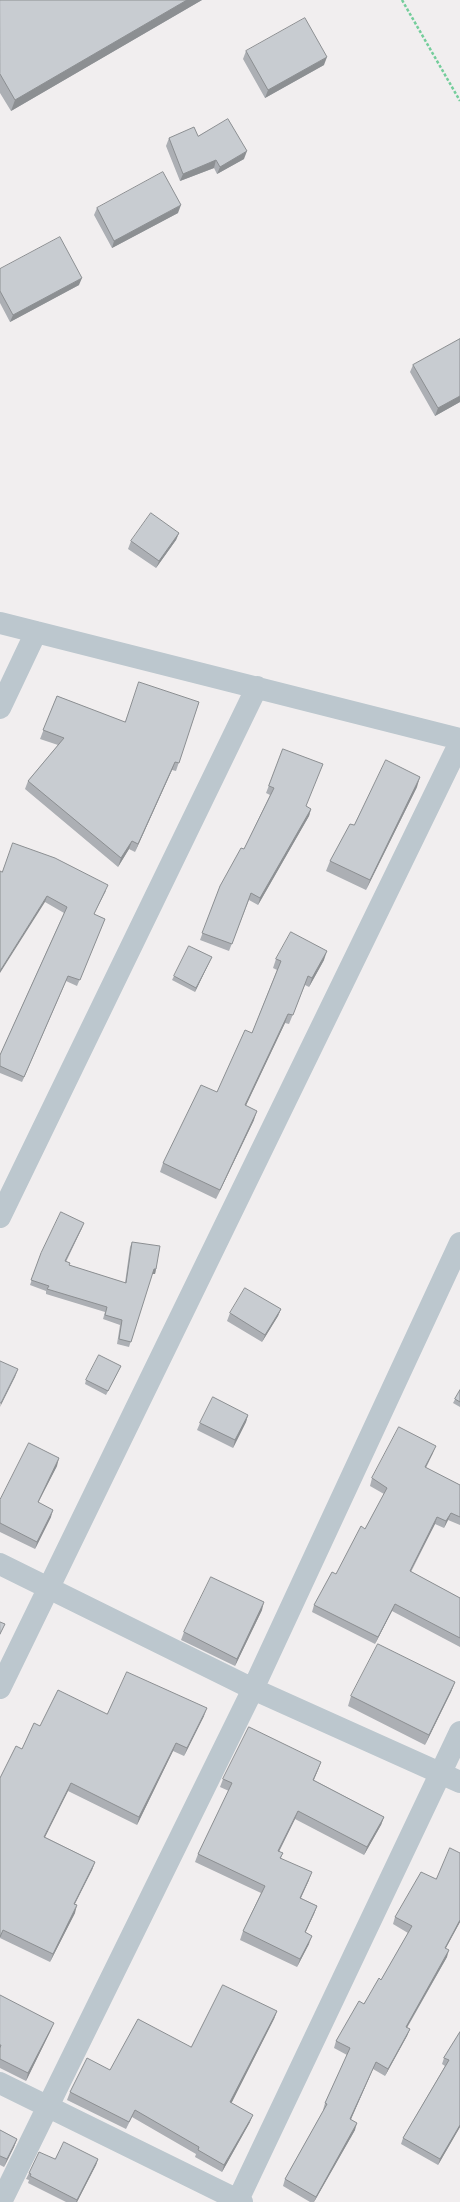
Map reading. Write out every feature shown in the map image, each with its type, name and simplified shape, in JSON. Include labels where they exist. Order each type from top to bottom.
[{"type":"street","points":[[0,623],[460,738]]},
{"type":"street","points":[[0,708],[36,632]]},
{"type":"street","points":[[0,1217],[257,687]]},
{"type":"street","points":[[0,1688],[460,742]]},
{"type":"street","points":[[1,2202],[254,1689],[460,1243]]},
{"type":"street","points":[[0,1564],[254,1689],[460,1782]]},
{"type":"street","points":[[0,2083],[239,2201],[460,1732]]},
{"type":"path","points":[[402,0],[460,101]]},
{"type":"building","points":[[0,0],[187,0],[15,100],[0,74]]},
{"type":"building","points":[[305,18],[327,57],[268,90],[246,51]]},
{"type":"building","points":[[228,119],[247,151],[220,167],[216,160],[183,174],[169,138],[194,127],[198,136]]},
{"type":"building","points":[[163,172],[181,205],[114,241],[97,208]]},
{"type":"building","points":[[60,237],[82,278],[13,315],[0,291],[0,269]]},
{"type":"building","points":[[460,339],[460,396],[438,408],[413,365]]},
{"type":"building","points":[[151,513],[179,533],[159,561],[131,541]]},
{"type":"building","points":[[139,682],[199,702],[179,763],[175,762],[138,844],[132,841],[121,858],[28,781],[64,738],[43,730],[57,696],[125,722]]},
{"type":"building","points":[[283,749],[323,764],[306,806],[311,809],[260,898],[251,893],[232,944],[202,933],[220,886],[241,848],[244,849],[274,788],[269,786]]},
{"type":"building","points":[[386,760],[420,777],[370,880],[330,861],[350,824],[354,825]]},
{"type":"building","points":[[13,843],[55,858],[108,885],[94,914],[105,919],[80,980],[68,976],[24,1077],[0,1066],[0,1055],[67,907],[47,896],[0,971],[0,871],[2,872]]},
{"type":"building","points":[[291,932],[327,951],[312,978],[308,976],[293,1015],[288,1014],[245,1105],[257,1111],[220,1190],[163,1163],[201,1085],[217,1092],[245,1030],[252,1033],[281,961],[276,959]]},
{"type":"building","points":[[189,946],[212,957],[196,988],[174,976]]},
{"type":"building","points":[[61,1212],[84,1223],[65,1261],[70,1263],[69,1265],[126,1283],[132,1242],[160,1246],[156,1269],[154,1269],[131,1342],[119,1339],[122,1320],[105,1315],[107,1307],[47,1289],[49,1286],[31,1280],[41,1253]]},
{"type":"building","points":[[245,1288],[281,1309],[265,1335],[230,1313]]},
{"type":"building","points":[[99,1355],[121,1366],[108,1391],[86,1380]]},
{"type":"building","points":[[0,1361],[18,1369],[1,1403],[0,1403]]},
{"type":"building","points":[[460,1390],[460,1402],[455,1399]]},
{"type":"building","points":[[213,1397],[248,1415],[235,1440],[200,1423]]},
{"type":"building","points":[[399,1427],[436,1446],[425,1467],[460,1485],[460,1517],[451,1513],[446,1521],[437,1517],[410,1571],[460,1598],[460,1638],[395,1604],[378,1637],[314,1605],[332,1572],[336,1574],[361,1526],[365,1529],[387,1488],[372,1478]]},
{"type":"building","points":[[29,1443],[59,1458],[38,1502],[53,1510],[37,1542],[0,1523],[0,1500]]},
{"type":"building","points":[[211,1577],[264,1602],[237,1659],[184,1632]]},
{"type":"building","points":[[0,1622],[5,1624],[0,1634]]},
{"type":"building","points":[[378,1644],[455,1682],[429,1735],[351,1696]]},
{"type":"building","points":[[127,1672],[207,1708],[187,1748],[176,1743],[139,1817],[71,1783],[44,1837],[95,1862],[74,1904],[77,1905],[53,1954],[3,1930],[0,1937],[0,1778],[16,1746],[22,1749],[34,1723],[40,1726],[58,1690],[107,1714]]},
{"type":"building","points":[[249,1727],[321,1762],[313,1780],[384,1817],[367,1847],[298,1811],[278,1851],[283,1853],[280,1858],[312,1872],[300,1898],[317,1906],[305,1932],[312,1936],[300,1959],[243,1931],[265,1886],[198,1854],[232,1783],[223,1779]]},
{"type":"building","points":[[450,1848],[460,1853],[460,1920],[445,1948],[449,1950],[406,2027],[410,2029],[388,2069],[376,2062],[350,2119],[357,2123],[316,2197],[285,2179],[327,2104],[325,2103],[350,2048],[336,2041],[359,2001],[364,2004],[379,1978],[381,1980],[412,1926],[395,1917],[421,1872],[436,1879]]},
{"type":"building","points":[[223,1985],[277,2011],[230,2102],[253,2115],[224,2165],[198,2150],[199,2147],[135,2110],[129,2122],[70,2092],[87,2058],[110,2070],[138,2019],[191,2047]]},
{"type":"building","points":[[0,1995],[54,2023],[28,2073],[0,2059]]},
{"type":"building","points":[[460,2032],[460,2125],[440,2159],[403,2138],[449,2060],[444,2058]]},
{"type":"building","points":[[0,2130],[17,2139],[7,2159],[0,2156]]},
{"type":"building","points":[[64,2142],[98,2159],[77,2200],[30,2176],[31,2174],[29,2173],[39,2152],[55,2159]]}]
